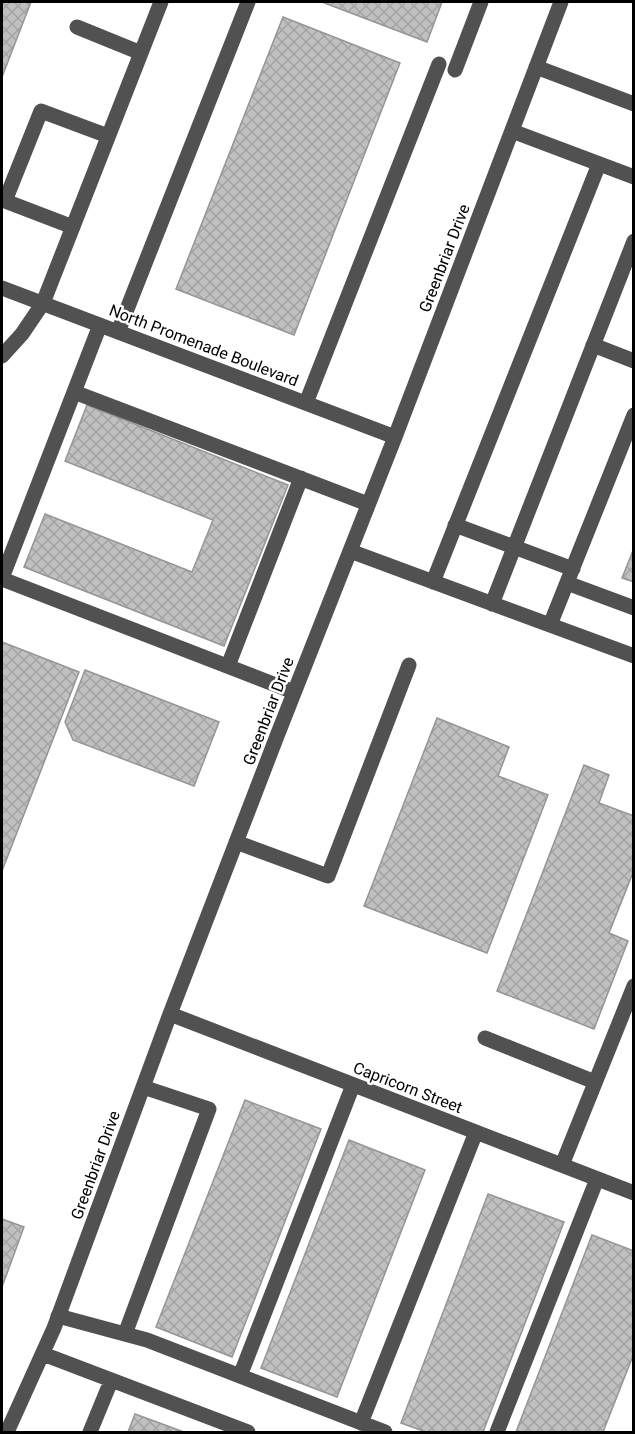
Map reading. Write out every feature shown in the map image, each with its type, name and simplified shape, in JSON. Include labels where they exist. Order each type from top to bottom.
[{"type":"street","points":[[2,356],[22,334],[43,303],[161,2]]},
{"type":"street","points":[[118,332],[248,2]]},
{"type":"street","points":[[455,70],[481,2]]},
{"type":"street","name":"Greenbriar Drive","points":[[7,1432],[58,1316],[170,1014],[561,2]]},
{"type":"street","points":[[77,27],[141,53]]},
{"type":"street","points":[[306,403],[439,64]]},
{"type":"street","points":[[536,67],[633,104]]},
{"type":"street","points":[[73,227],[5,201],[40,111],[108,136]]},
{"type":"street","points":[[512,131],[633,177]]},
{"type":"street","points":[[433,582],[599,164]]},
{"type":"street","points":[[492,604],[633,241]]},
{"type":"street","name":"North Promenade Boulevard","points":[[2,288],[394,437]]},
{"type":"street","points":[[100,325],[2,578],[294,692]]},
{"type":"street","points":[[593,345],[633,361]]},
{"type":"street","points":[[74,392],[368,504]]},
{"type":"street","points":[[550,625],[633,415]]},
{"type":"street","points":[[228,666],[301,478]]},
{"type":"street","points":[[455,525],[514,547],[633,608]]},
{"type":"street","points":[[350,551],[633,656]]},
{"type":"street","points":[[236,842],[328,876],[409,665]]},
{"type":"street","points":[[562,1165],[633,986]]},
{"type":"street","name":"Capricorn Street","points":[[170,1014],[633,1193]]},
{"type":"street","points":[[485,1038],[595,1082]]},
{"type":"street","points":[[240,1376],[353,1084]]},
{"type":"street","points":[[125,1334],[209,1109],[143,1088]]},
{"type":"street","points":[[361,1423],[476,1132]]},
{"type":"street","points":[[497,1432],[597,1179]]},
{"type":"street","points":[[58,1316],[147,1340],[385,1432]]},
{"type":"street","points":[[43,1354],[232,1430],[248,1432]]},
{"type":"street","points":[[90,1432],[111,1381]]},
{"type":"building","points":[[2,2],[31,2],[2,77]]},
{"type":"building","points":[[322,2],[442,2],[427,42]]},
{"type":"building","points":[[283,17],[400,63],[294,335],[176,289]]},
{"type":"building","points":[[87,405],[288,485],[224,646],[24,567],[45,514],[192,572],[213,520],[65,461]]},
{"type":"building","points":[[634,548],[634,582],[622,578]]},
{"type":"building","points":[[2,642],[79,672],[2,871]]},
{"type":"building","points":[[85,670],[219,722],[194,786],[73,740],[65,722]]},
{"type":"building","points":[[437,718],[509,747],[498,776],[548,795],[487,953],[364,906]]},
{"type":"building","points":[[584,765],[609,775],[599,803],[634,816],[634,870],[609,933],[628,941],[594,1029],[497,991]]},
{"type":"building","points":[[245,1100],[321,1129],[232,1357],[156,1327]]},
{"type":"building","points":[[349,1140],[425,1170],[337,1397],[261,1368]]},
{"type":"building","points":[[488,1194],[564,1222],[483,1432],[426,1432],[401,1423]]},
{"type":"building","points":[[2,1219],[24,1227],[2,1287]]},
{"type":"building","points":[[592,1235],[634,1251],[634,1353],[603,1432],[516,1432]]},
{"type":"building","points":[[135,1414],[184,1432],[128,1432]]}]
